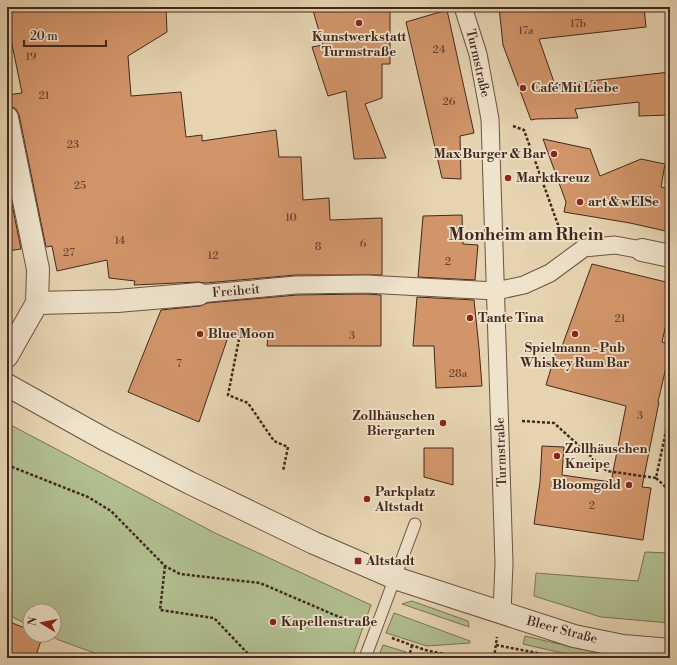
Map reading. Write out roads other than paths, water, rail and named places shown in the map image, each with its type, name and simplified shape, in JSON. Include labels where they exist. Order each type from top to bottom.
[{"type":"street","name":"Turmstraße","points":[[463,7],[478,54],[490,118],[504,563],[502,613]]},
{"type":"street","points":[[7,118],[38,269],[37,303],[7,356]]},
{"type":"street","points":[[496,291],[524,285],[550,273],[584,248],[615,244],[670,256]]},
{"type":"street","name":"Freiheit","points":[[37,303],[117,301],[296,285],[366,284],[496,291]]},
{"type":"street","points":[[7,385],[104,439],[190,483],[314,543],[395,578],[502,613]]},
{"type":"street","name":"Bleer Straße","points":[[502,613],[574,636],[623,646],[670,650]]},
{"type":"lane","points":[[365,658],[415,524]]},
{"type":"place","name":"Kunstwerkstatt Turmstraße","points":[[359,23]]},
{"type":"place","name":"Café Mit Liebe","points":[[523,88]]},
{"type":"place","name":"Max Burger & Bar","points":[[554,154]]},
{"type":"place","name":"Marktkreuz","points":[[508,178]]},
{"type":"place","name":"art & wEISe","points":[[580,202]]},
{"type":"place","name":"Tante Tina","points":[[470,318]]},
{"type":"place","name":"Blue Moon","points":[[200,334]]},
{"type":"place","name":"Spielmann - Pub Whiskey Rum Bar","points":[[575,334]]},
{"type":"place","name":"Zollhäuschen Biergarten","points":[[443,423]]},
{"type":"place","name":"Zollhäuschen Kneipe","points":[[557,456]]},
{"type":"place","name":"Bloomgold","points":[[629,485]]},
{"type":"place","name":"Parkplatz Altstadt","points":[[367,499]]},
{"type":"place","name":"Altstadt","points":[[358,561]]},
{"type":"place","name":"Kapellenstraße","points":[[273,622]]},
{"type":"district","name":"Monheim am Rhein","points":[[526,235]]}]
